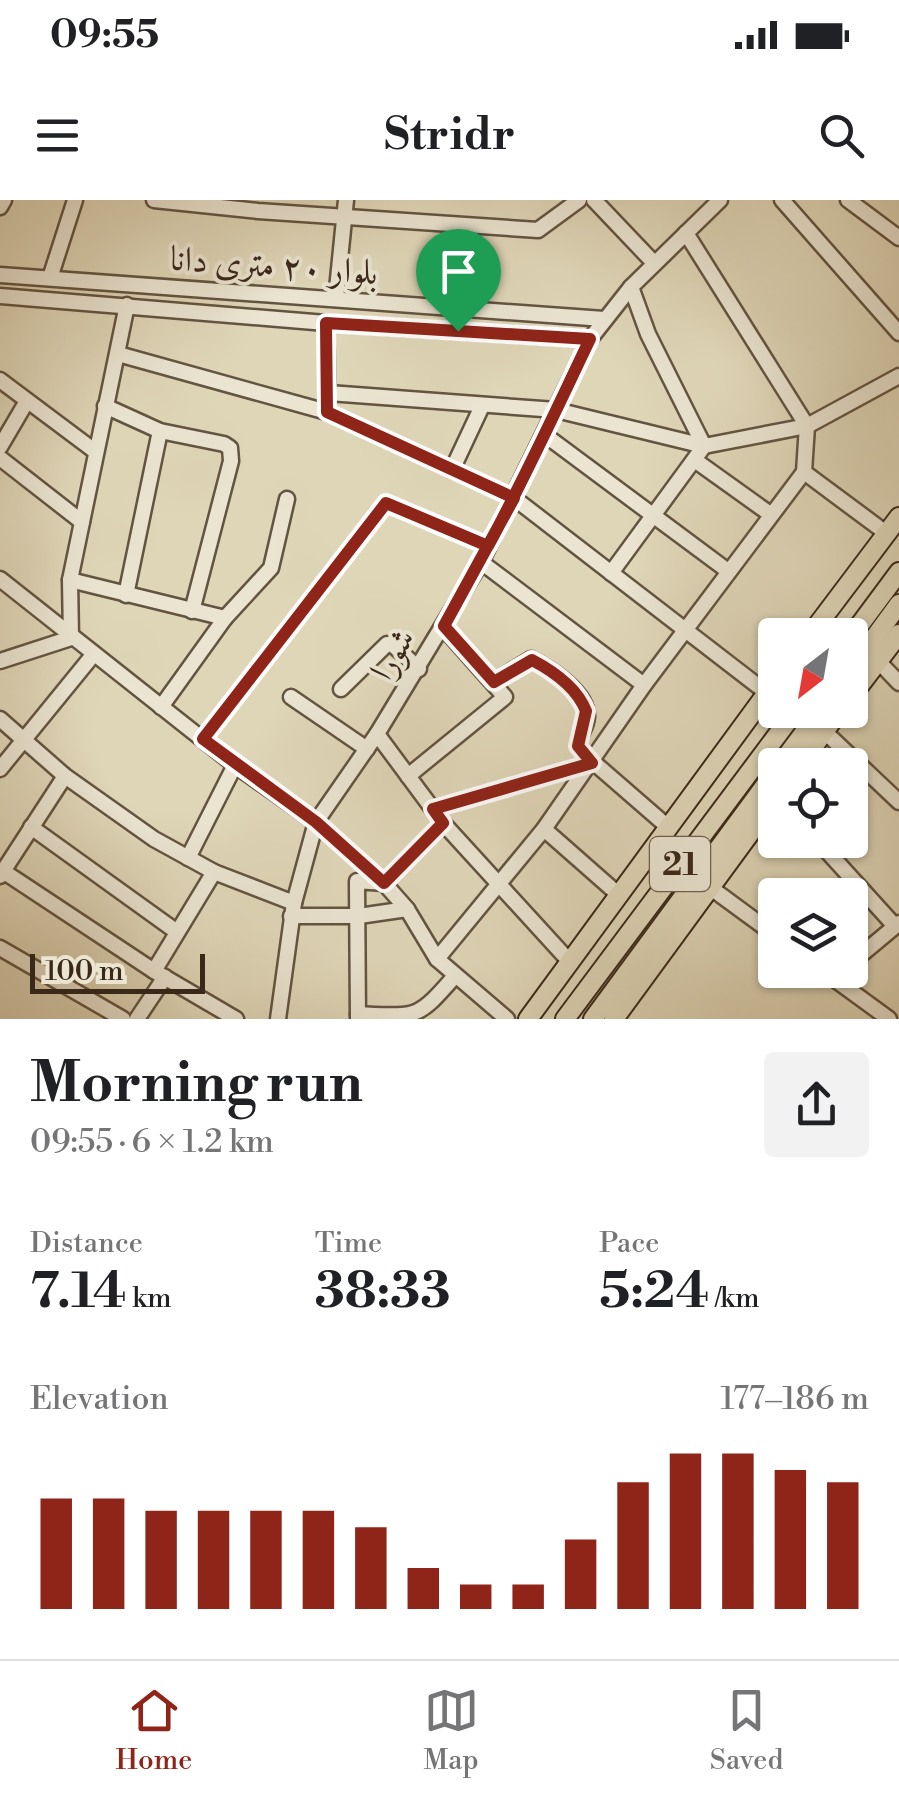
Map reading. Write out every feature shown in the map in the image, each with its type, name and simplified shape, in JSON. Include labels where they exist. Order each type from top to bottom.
[{"type":"main road","points":[[823,618],[899,517]]},
{"type":"main road","points":[[865,618],[899,572]]},
{"type":"main road","points":[[868,646],[899,604]]},
{"type":"main road","points":[[868,674],[899,634]]},
{"type":"main road","points":[[528,1019],[758,706]]},
{"type":"main road","name":"21","points":[[565,1019],[783,728]]},
{"type":"main road","points":[[812,748],[826,728]]},
{"type":"main road","name":"21","points":[[592,1019],[758,795]]},
{"type":"main road","points":[[614,1019],[758,823]]},
{"type":"street","points":[[0,207],[4,200]]},
{"type":"street","points":[[50,278],[75,200]]},
{"type":"street","points":[[154,200],[346,208],[538,230],[579,200]]},
{"type":"street","points":[[594,200],[654,263]]},
{"type":"street","name":"شورا","points":[[278,1019],[292,910],[316,822],[378,734],[481,562],[590,339],[631,287],[720,200]]},
{"type":"street","points":[[782,200],[899,333]]},
{"type":"street","points":[[848,200],[899,238]]},
{"type":"street","points":[[336,299],[346,208]]},
{"type":"street","points":[[437,958],[544,829],[644,685],[804,472],[806,426],[686,233]]},
{"type":"street","name":"بلوار ۲۰ متری دانا","points":[[0,275],[604,319]]},
{"type":"street","points":[[631,287],[700,454]]},
{"type":"street","name":"بلوار ۲۰ متری دانا","points":[[0,296],[326,323],[590,339]]},
{"type":"street","points":[[72,638],[70,580],[127,305]]},
{"type":"street","points":[[326,323],[327,412]]},
{"type":"street","points":[[118,354],[327,412],[514,498],[686,631],[758,679]]},
{"type":"street","points":[[611,573],[700,454],[806,426],[899,376]]},
{"type":"street","points":[[0,380],[96,452]]},
{"type":"street","points":[[329,392],[556,410],[700,454],[770,514]]},
{"type":"street","points":[[0,447],[27,401]]},
{"type":"street","points":[[105,406],[160,431],[224,444],[231,454],[192,611]]},
{"type":"street","points":[[452,470],[482,406]]},
{"type":"street","points":[[126,595],[160,431]]},
{"type":"street","points":[[546,435],[728,571]]},
{"type":"street","points":[[0,458],[82,522]]},
{"type":"street","points":[[804,472],[886,533]]},
{"type":"street","points":[[161,708],[225,618],[271,568],[287,499]]},
{"type":"street","points":[[203,739],[386,503],[488,546]]},
{"type":"street","points":[[481,562],[644,685]]},
{"type":"street","points":[[0,578],[161,708],[316,822],[384,883],[454,976],[508,1019]]},
{"type":"street","points":[[70,580],[225,618]]},
{"type":"street","points":[[408,776],[505,696],[444,626]]},
{"type":"street","points":[[0,661],[72,638]]},
{"type":"street","points":[[342,689],[386,644],[393,645],[419,669]]},
{"type":"street","points":[[0,768],[93,655]]},
{"type":"street","points":[[494,682],[532,660],[549,669],[583,702],[587,720],[578,736],[578,746],[592,763],[668,827]]},
{"type":"street","points":[[878,661],[899,683]]},
{"type":"street","points":[[291,697],[367,749]]},
{"type":"street","points":[[0,719],[65,776],[154,839],[292,910],[358,916],[407,910]]},
{"type":"street","points":[[824,731],[899,802]]},
{"type":"street","points":[[378,734],[443,823],[570,962]]},
{"type":"street","points":[[433,809],[592,763]]},
{"type":"street","points":[[188,858],[235,765]]},
{"type":"street","points":[[65,776],[1,874],[236,1019]]},
{"type":"street","points":[[443,823],[384,883],[357,881],[358,1016],[421,1016],[432,1008],[454,976]]},
{"type":"street","points":[[31,826],[176,932]]},
{"type":"street","points":[[544,829],[620,895]]},
{"type":"street","points":[[835,858],[896,924],[868,948]]},
{"type":"street","points":[[137,1019],[176,932],[214,872]]},
{"type":"street","points":[[711,888],[758,923]]},
{"type":"street","points":[[0,948],[122,1019]]},
{"type":"street","points":[[852,988],[889,1019]]},
{"type":"route","points":[[458,331],[326,323],[327,412],[514,498],[481,562],[444,626],[494,682],[532,660],[569,686],[586,711],[578,746],[592,763],[433,809],[443,823],[384,883],[316,822],[203,739],[355,548],[386,503],[488,546],[514,498],[546,435],[590,339],[458,331]]}]
